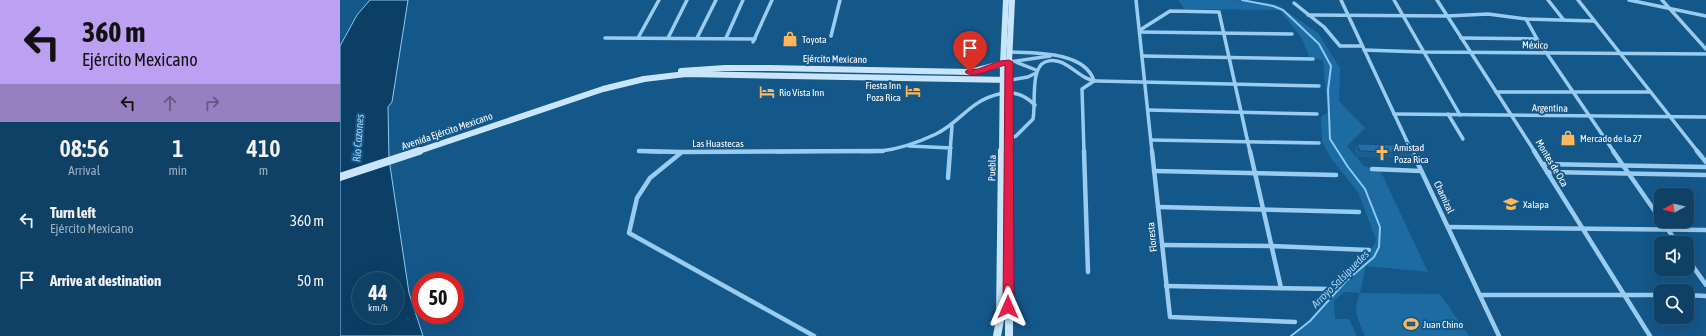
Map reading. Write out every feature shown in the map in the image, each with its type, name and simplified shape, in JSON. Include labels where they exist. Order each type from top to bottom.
[{"type":"main road","name":"Puebla","points":[[1006,0],[1009,62]]},
{"type":"main road","name":"Puebla","points":[[1009,336],[1006,80],[1009,62],[1012,0]]},
{"type":"main road","name":"Ejército Mexicano","points":[[560,103],[620,84],[689,69],[725,68],[979,72],[1009,62]]},
{"type":"main road","points":[[722,75],[725,68]]},
{"type":"main road","points":[[838,77],[841,70]]},
{"type":"main road","points":[[975,79],[979,72]]},
{"type":"main road","name":"Ejército Mexicano","points":[[660,76],[686,74],[1006,80]]},
{"type":"main road","name":"Avenida Ejército Mexicano","points":[[340,177],[560,103]]},
{"type":"main road","name":"Puebla","points":[[997,336],[1000,320],[1006,141]]},
{"type":"street","points":[[638,38],[659,0]]},
{"type":"street","points":[[668,38],[687,0]]},
{"type":"street","points":[[697,38],[716,0]]},
{"type":"street","points":[[726,38],[743,0]]},
{"type":"street","points":[[605,38],[726,38],[754,40],[772,0]]},
{"type":"street","points":[[831,36],[840,0]]},
{"type":"street","name":"Floresta","points":[[1136,0],[1170,317],[1294,322]]},
{"type":"street","name":"Chamizal","points":[[1341,0],[1499,336]]},
{"type":"street","points":[[1394,0],[1460,115]]},
{"type":"street","name":"Montes de Oca","points":[[1437,0],[1469,52],[1512,115],[1581,229],[1650,336]]},
{"type":"street","points":[[1548,0],[1563,19]]},
{"type":"street","points":[[1578,0],[1618,53],[1706,162]]},
{"type":"street","points":[[1629,0],[1706,16]]},
{"type":"street","points":[[1662,0],[1667,8],[1706,48]]},
{"type":"street","name":"México","points":[[1294,3],[1324,28],[1340,46],[1423,52],[1706,54]]},
{"type":"street","points":[[1140,31],[1170,11],[1218,12],[1281,288]]},
{"type":"street","points":[[1308,15],[1447,16],[1488,14],[1526,19],[1593,21]]},
{"type":"street","points":[[1526,19],[1537,39],[1654,210]]},
{"type":"street","points":[[1140,31],[1292,34]]},
{"type":"street","points":[[1461,38],[1537,39]]},
{"type":"street","points":[[1009,52],[1044,53],[1079,63],[1088,70],[1094,78],[1094,81]]},
{"type":"street","points":[[1009,62],[1052,56]]},
{"type":"street","points":[[1142,56],[1313,60]]},
{"type":"street","points":[[1006,80],[1023,78],[1036,72],[1042,63],[1052,61],[1069,66],[1088,79],[1094,81],[1319,86]]},
{"type":"street","points":[[1009,62],[1036,72]]},
{"type":"street","points":[[1006,141],[1017,137],[1030,123],[1033,117],[1036,72]]},
{"type":"street","points":[[1088,272],[1082,89],[1094,81]]},
{"type":"street","points":[[1496,92],[1649,92]]},
{"type":"street","points":[[1006,93],[1025,96],[1035,105]]},
{"type":"street","name":"Las Huastecas","points":[[814,336],[629,233],[637,198],[650,178],[682,152],[881,151],[907,146],[952,126],[961,115],[977,102],[1006,93]]},
{"type":"street","points":[[1148,110],[1317,114]]},
{"type":"street","name":"Argentina","points":[[1394,114],[1670,118],[1706,117]]},
{"type":"street","points":[[1448,114],[1463,139]]},
{"type":"street","points":[[948,178],[952,126]]},
{"type":"street","points":[[1151,140],[1319,143]]},
{"type":"street","points":[[907,146],[951,148]]},
{"type":"street","points":[[639,151],[682,152]]},
{"type":"street","points":[[1542,164],[1706,167]]},
{"type":"street","points":[[1372,169],[1421,171]]},
{"type":"street","points":[[1154,171],[1336,175]]},
{"type":"street","points":[[1547,172],[1706,175]]},
{"type":"street","points":[[1158,206],[1359,212]]},
{"type":"street","points":[[1448,227],[1706,230]]},
{"type":"street","points":[[1668,230],[1672,236]]},
{"type":"street","points":[[1162,245],[1271,246],[1368,250]]},
{"type":"street","points":[[1694,268],[1706,285]]},
{"type":"street","points":[[1166,286],[1332,289]]},
{"type":"street","points":[[1480,294],[1654,295]]},
{"type":"street","points":[[1694,295],[1706,296]]},
{"type":"shaded area","points":[[1178,0],[1234,0],[1269,3],[1279,6],[1318,33],[1340,68],[1339,101],[1365,128],[1347,146],[1364,166],[1381,172],[1428,272],[1366,266],[1360,293],[1344,292],[1334,301],[1335,319],[1349,319],[1357,336],[1294,336],[1323,309],[1338,285],[1351,271],[1357,269],[1366,261],[1376,240],[1358,192],[1333,161],[1322,142],[1321,117],[1328,112],[1323,60],[1310,58],[1301,37],[1280,10],[1184,9]]},
{"type":"shaded area","name":"Juan Chino","points":[[1360,293],[1440,294],[1469,336],[1365,336],[1358,320],[1356,310]]},
{"type":"water","name":"Río Cazones","points":[[370,0],[408,0],[392,102],[388,107],[389,159],[409,293],[412,302],[412,324],[419,324],[423,336],[340,336],[340,46],[357,15]]},
{"type":"building","points":[[1357,144],[1410,145],[1413,153],[1360,151]]},
{"type":"waterway","name":"Arroyo Salsipuedes","points":[[1242,0],[1273,6],[1283,10],[1319,44],[1331,66],[1328,90],[1330,139],[1348,167],[1365,189],[1380,227],[1379,247],[1374,257],[1346,281],[1310,321],[1291,336]]},
{"type":"place","name":"Toyota","points":[[790,39]]},
{"type":"place","name":"Fiesta Inn Poza Rica","points":[[913,91]]},
{"type":"place","name":"Rio Vista Inn","points":[[767,92]]},
{"type":"place","name":"Mercado de la 27","points":[[1568,138]]},
{"type":"place","name":"Amistad Poza Rica","points":[[1382,153]]},
{"type":"place","name":"Xalapa","points":[[1511,204]]},
{"type":"place","name":"Juan Chino","points":[[1411,324]]},
{"type":"route","points":[[970,72],[979,72],[1002,63],[1009,62],[1008,307]]}]
